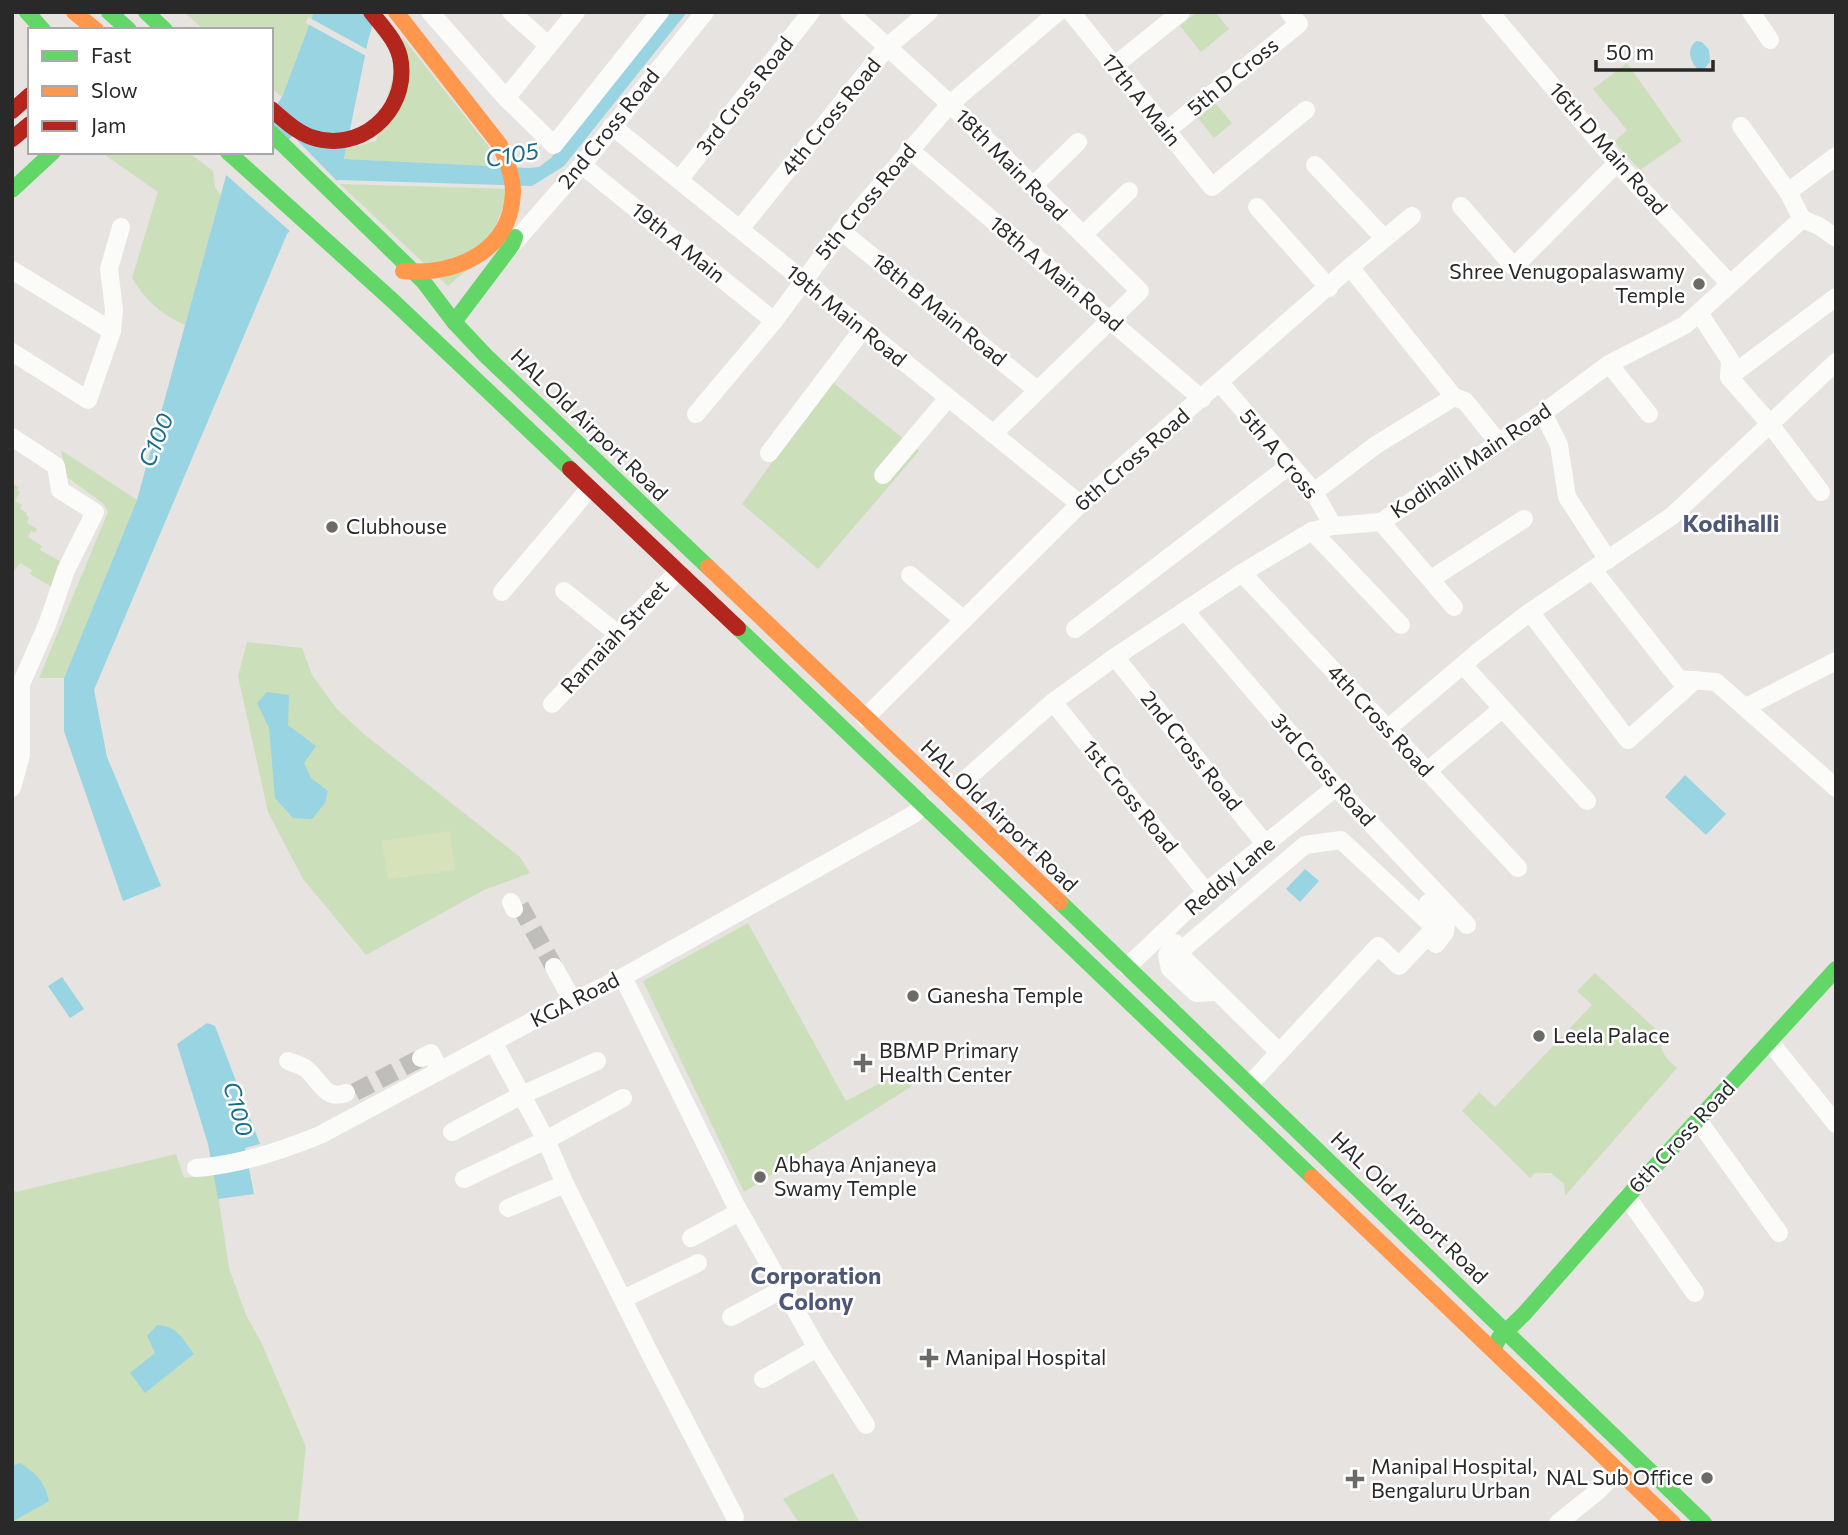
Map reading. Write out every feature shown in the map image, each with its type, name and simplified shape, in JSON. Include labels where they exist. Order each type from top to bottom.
[{"type":"main road","points":[[27,12],[41,28]]},
{"type":"main road","points":[[74,12],[94,28]]},
{"type":"main road","points":[[109,12],[120,28]]},
{"type":"main road","points":[[109,12],[127,28]]},
{"type":"main road","points":[[137,28],[149,12],[161,28]]},
{"type":"main road","points":[[165,28],[178,12]]},
{"type":"main road","points":[[273,111],[312,137],[333,141],[359,138],[384,120],[397,98],[401,63],[395,43],[371,12]]},
{"type":"main road","points":[[352,234],[378,258],[404,271],[449,271],[467,264],[488,245],[507,215],[513,196],[509,168],[500,145],[396,12]]},
{"type":"main road","points":[[417,12],[503,129],[519,163],[523,186],[519,227],[512,245],[454,322]]},
{"type":"main road","points":[[12,111],[28,97]]},
{"type":"main road","points":[[12,139],[28,126]]},
{"type":"main road","name":"HAL Old Airport Road","points":[[273,135],[423,281],[454,322],[486,356],[1250,1084],[1490,1315],[1556,1383],[1704,1523]]},
{"type":"main road","points":[[12,190],[51,154]]},
{"type":"main road","name":"HAL Old Airport Road","points":[[230,154],[393,301],[678,570],[1673,1523]]},
{"type":"main road","name":"6th Cross Road","points":[[1493,1350],[1506,1331],[1627,1196],[1770,1042],[1832,980]]},
{"type":"main road","points":[[1490,1315],[1530,1305]]},
{"type":"street","points":[[430,12],[506,98],[554,145],[660,12]]},
{"type":"street","points":[[511,12],[548,45]]},
{"type":"street","points":[[506,98],[576,12]]},
{"type":"street","name":"2nd Cross Road","points":[[512,245],[582,165],[705,12]]},
{"type":"street","name":"3rd Cross Road","points":[[678,180],[811,12]]},
{"type":"street","name":"18th Main Road","points":[[849,12],[950,104],[1140,291],[1109,320]]},
{"type":"street","name":"4th Cross Road","points":[[740,229],[888,46],[929,12]]},
{"type":"street","name":"5th Cross Road","points":[[696,414],[774,321],[841,230],[909,149],[950,104],[1058,12]]},
{"type":"street","name":"17th A Main","points":[[1071,12],[1212,187],[1306,110]]},
{"type":"street","points":[[1114,66],[1181,12]]},
{"type":"street","name":"16th D Main Road","points":[[1490,12],[1617,163],[1729,283]]},
{"type":"street","points":[[1751,12],[1770,40]]},
{"type":"street","name":"5th D Cross","points":[[1166,131],[1294,18]]},
{"type":"street","name":"19th Main Road","points":[[612,126],[1080,504]]},
{"type":"street","points":[[1741,126],[1788,192],[1802,219],[1819,226],[1836,238]]},
{"type":"street","points":[[1033,186],[1078,142]]},
{"type":"street","name":"18th A Main Road","points":[[909,149],[1202,399]]},
{"type":"street","points":[[1788,192],[1836,156]]},
{"type":"street","points":[[1461,206],[1514,267],[1617,163]]},
{"type":"street","name":"19th A Main","points":[[582,165],[774,321]]},
{"type":"street","points":[[1315,165],[1384,238]]},
{"type":"street","points":[[1083,235],[1129,191]]},
{"type":"street","points":[[1257,207],[1329,288]]},
{"type":"street","name":"6th Cross Road","points":[[865,719],[1080,504],[1350,267],[1412,216]]},
{"type":"street","name":"Kodihalli Main Road","points":[[948,795],[1054,702],[1115,657],[1242,573],[1312,531],[1333,526],[1381,522],[1500,439],[1543,413],[1609,364],[1685,325],[1802,219]]},
{"type":"street","points":[[12,352],[88,400],[112,331],[114,310],[109,269],[121,227]]},
{"type":"street","name":"18th B Main Road","points":[[841,230],[1037,390]]},
{"type":"street","points":[[1350,267],[1454,397],[1465,401],[1494,437],[1500,439]]},
{"type":"street","points":[[12,270],[112,331]]},
{"type":"street","points":[[1729,377],[1836,297]]},
{"type":"street","points":[[1699,313],[1730,360],[1729,377],[1770,424],[1821,492]]},
{"type":"street","points":[[993,434],[1109,320]]},
{"type":"street","points":[[769,453],[863,329]]},
{"type":"street","points":[[1387,729],[1530,612],[1672,516],[1836,362]]},
{"type":"street","points":[[1609,364],[1649,414]]},
{"type":"street","name":"5th A Cross","points":[[1220,383],[1314,492],[1333,526]]},
{"type":"street","points":[[1314,492],[1376,445],[1454,397]]},
{"type":"street","points":[[883,475],[948,398]]},
{"type":"street","points":[[1543,413],[1559,445],[1567,497],[1600,565],[1679,679],[1716,682],[1836,788]]},
{"type":"street","points":[[12,437],[56,466],[60,490],[94,512],[66,570],[47,625],[21,684],[21,755],[12,788]]},
{"type":"street","points":[[1075,629],[1290,465]]},
{"type":"street","points":[[502,592],[590,488]]},
{"type":"street","points":[[1431,579],[1524,519]]},
{"type":"street","points":[[1381,522],[1454,607]]},
{"type":"street","points":[[1312,531],[1401,625]]},
{"type":"street","name":"Ramaiah Street","points":[[552,704],[678,570]]},
{"type":"street","name":"4th Cross Road","points":[[1242,573],[1518,868]]},
{"type":"street","points":[[910,575],[964,620]]},
{"type":"street","points":[[564,591],[618,634]]},
{"type":"street","name":"3rd Cross Road","points":[[1185,611],[1336,787],[1467,925]]},
{"type":"street","points":[[1530,612],[1628,740],[1695,680]]},
{"type":"street","name":"2nd Cross Road","points":[[1115,657],[1266,845]]},
{"type":"street","points":[[1746,707],[1836,661]]},
{"type":"street","points":[[1462,665],[1587,801]]},
{"type":"street","name":"1st Cross Road","points":[[1054,702],[1206,892]]},
{"type":"street","points":[[1426,772],[1502,709]]},
{"type":"street","name":"Reddy Lane","points":[[1127,967],[1206,892],[1336,787]]},
{"type":"street","name":"KGA Road","points":[[205,1167],[259,1156],[320,1135],[493,1042],[622,977],[914,814],[923,804]]},
{"type":"street","points":[[1250,1084],[1378,946],[1399,966],[1435,928],[1341,840],[1305,845],[1178,953],[1279,1052]]},
{"type":"street","points":[[1407,957],[1422,958],[1446,932],[1443,918],[1428,903]]},
{"type":"street","points":[[1175,943],[1167,956],[1170,969],[1196,993],[1218,992]]},
{"type":"street","points":[[551,969],[569,1003]]},
{"type":"street","points":[[622,977],[739,1212],[817,1348],[866,1425]]},
{"type":"street","points":[[493,1042],[546,1140],[565,1184],[735,1517]]},
{"type":"street","points":[[1770,1042],[1836,1124]]},
{"type":"street","points":[[421,1058],[431,1053],[440,1071]]},
{"type":"street","points":[[288,1061],[305,1068],[326,1092],[338,1096],[350,1093],[366,1110]]},
{"type":"street","points":[[452,1132],[520,1096],[597,1061]]},
{"type":"street","points":[[464,1179],[546,1140],[623,1098]]},
{"type":"street","points":[[1698,1120],[1779,1233]]},
{"type":"street","points":[[508,1208],[565,1184]]},
{"type":"street","points":[[1627,1196],[1695,1293]]},
{"type":"street","points":[[691,1238],[739,1212]]},
{"type":"street","points":[[623,1299],[698,1263]]},
{"type":"street","points":[[731,1317],[783,1289]]},
{"type":"street","points":[[763,1379],[817,1348]]},
{"type":"street","points":[[1558,1523],[1619,1470]]},
{"type":"green space","points":[[184,12],[314,12],[282,97],[273,90],[273,28],[202,28]]},
{"type":"green space","points":[[1197,12],[1215,12],[1229,29],[1201,52],[1180,26]]},
{"type":"green space","points":[[403,38],[493,152],[486,166],[344,159],[346,149],[376,141]]},
{"type":"green space","points":[[1627,63],[1682,141],[1640,170],[1614,142],[1627,130],[1593,89]]},
{"type":"green space","points":[[1215,103],[1232,123],[1214,138],[1198,118]]},
{"type":"green space","points":[[104,154],[191,154],[213,171],[215,187],[221,196],[185,325],[155,306],[132,278],[158,192]]},
{"type":"green space","points":[[340,184],[510,189],[484,255],[448,286]]},
{"type":"green space","points":[[831,381],[919,451],[818,569],[742,504]]},
{"type":"green space","points":[[61,450],[137,500],[64,678],[39,678],[108,512],[104,504],[67,477]]},
{"type":"green space","points":[[12,483],[19,487],[17,490],[20,492],[15,501],[22,505],[20,509],[27,513],[27,523],[37,529],[35,533],[31,531],[28,537],[42,546],[40,550],[60,561],[57,590],[30,574],[32,570],[20,563],[12,570]]},
{"type":"green space","points":[[247,642],[302,648],[312,675],[336,708],[365,735],[520,857],[530,873],[484,890],[366,955],[303,879],[268,812],[238,676]]},
{"type":"green space","points":[[450,831],[455,870],[388,879],[382,841]]},
{"type":"green space","points":[[748,923],[846,1101],[905,1070],[912,1086],[744,1192],[643,981]]},
{"type":"green space","points":[[1595,973],[1662,1035],[1664,1054],[1677,1068],[1565,1196],[1564,1184],[1551,1173],[1535,1173],[1530,1178],[1462,1111],[1479,1092],[1495,1107],[1592,1005],[1577,991]]},
{"type":"green space","points":[[176,1154],[184,1178],[215,1174],[229,1268],[246,1315],[262,1344],[306,1447],[298,1523],[12,1523],[12,1187],[16,1192]]},
{"type":"green space","points":[[833,1473],[860,1523],[799,1523],[783,1499]]},
{"type":"water","name":"C100","points":[[314,12],[376,12],[344,159],[539,167],[551,158],[591,110],[667,12],[687,12],[564,166],[532,186],[338,180],[287,234],[94,690],[107,757],[161,886],[123,901],[64,731],[64,678],[137,500],[226,176],[242,154],[273,154],[273,110],[282,97]]},
{"type":"water","points":[[1696,41],[1702,42],[1709,50],[1710,62],[1705,68],[1698,70],[1690,55]]},
{"type":"water","points":[[267,692],[289,695],[288,725],[316,746],[304,763],[311,778],[328,791],[325,803],[312,819],[293,818],[275,798],[269,728],[257,703]]},
{"type":"water","points":[[1685,775],[1726,814],[1706,835],[1665,797]]},
{"type":"water","points":[[1305,869],[1319,881],[1300,902],[1286,889]]},
{"type":"water","points":[[62,977],[84,1009],[70,1018],[48,986]]},
{"type":"water","name":"C100","points":[[207,1023],[215,1026],[260,1144],[245,1148],[254,1194],[218,1199],[208,1144],[177,1044]]},
{"type":"water","points":[[157,1325],[174,1330],[194,1354],[145,1393],[130,1373],[155,1353],[147,1336]]},
{"type":"water","points":[[20,1463],[39,1479],[49,1501],[12,1522],[12,1466]]},
{"type":"pier","points":[[308,17],[370,51],[368,57],[306,23]]},
{"type":"pier","points":[[293,136],[339,183],[292,233],[224,173],[238,154],[273,154],[273,151]]},
{"type":"tunnel","points":[[520,906],[554,967]]},
{"type":"tunnel","points":[[355,1092],[421,1058]]},
{"type":"traffic: fast","points":[[27,12],[41,28]]},
{"type":"traffic: fast","points":[[109,12],[127,28]]},
{"type":"traffic: fast","points":[[146,12],[163,28]]},
{"type":"traffic: fast","points":[[273,135],[423,281],[454,322],[486,356],[708,567]]},
{"type":"traffic: fast","points":[[12,190],[51,154]]},
{"type":"traffic: fast","points":[[230,154],[393,301],[570,469]]},
{"type":"traffic: fast","points":[[454,322],[512,245],[515,237]]},
{"type":"traffic: fast","points":[[738,628],[1312,1177]]},
{"type":"traffic: fast","points":[[1060,902],[1704,1523]]},
{"type":"traffic: fast","points":[[1493,1350],[1499,1338],[1524,1314],[1836,969]]},
{"type":"traffic: slow","points":[[74,12],[94,28]]},
{"type":"traffic: slow","points":[[396,12],[500,145],[513,186],[510,213],[502,231],[491,245],[477,256],[442,269],[403,271]]},
{"type":"traffic: slow","points":[[708,567],[1060,902]]},
{"type":"traffic: slow","points":[[1312,1177],[1673,1523]]},
{"type":"traffic: jam","points":[[273,111],[300,132],[329,141],[346,140],[362,134],[388,113],[401,81],[400,56],[394,42],[371,12]]},
{"type":"traffic: jam","points":[[12,111],[28,97]]},
{"type":"traffic: jam","points":[[12,139],[28,126]]},
{"type":"traffic: jam","points":[[570,469],[738,628]]},
{"type":"place","name":"Shree Venugopalaswamy Temple","points":[[1699,284]]},
{"type":"place","name":"Clubhouse","points":[[332,527]]},
{"type":"place","name":"Ganesha Temple","points":[[913,996]]},
{"type":"place","name":"Leela Palace","points":[[1539,1036]]},
{"type":"place","name":"BBMP Primary Health Center","points":[[863,1063]]},
{"type":"place","name":"Abhaya Anjaneya Swamy Temple","points":[[760,1177]]},
{"type":"place","name":"Manipal Hospital","points":[[929,1358]]},
{"type":"place","name":"NAL Sub Office","points":[[1707,1478]]},
{"type":"place","name":"Manipal Hospital, Bengaluru Urban","points":[[1355,1479]]},
{"type":"district","name":"Kodihalli","points":[[1731,524]]},
{"type":"district","name":"Corporation Colony","points":[[816,1289]]},
{"type":"water label","name":"C105","points":[[512,155]]}]
